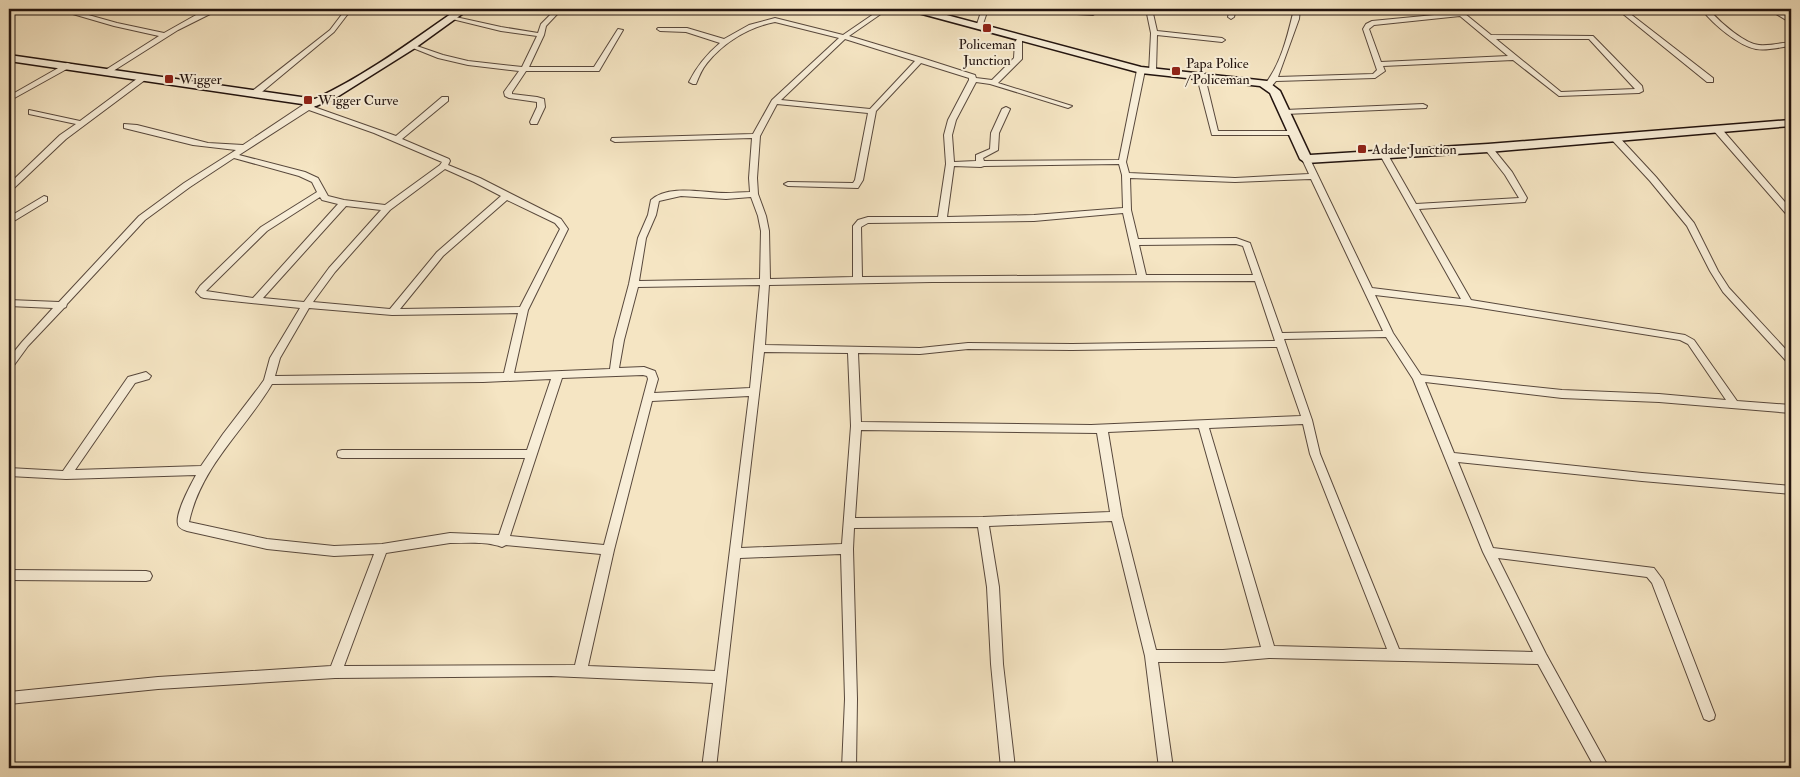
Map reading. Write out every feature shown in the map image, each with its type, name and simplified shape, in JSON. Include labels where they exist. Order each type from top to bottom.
[{"type":"street","points":[[61,9],[116,25],[166,35]]},
{"type":"street","points":[[187,9],[201,15]]},
{"type":"street","points":[[110,71],[166,35],[201,15],[217,9]]},
{"type":"street","points":[[254,94],[332,31],[340,22],[343,14],[350,9]]},
{"type":"street","points":[[9,365],[25,344],[142,218],[187,185],[311,105],[333,95],[411,46],[464,9]]},
{"type":"street","points":[[534,122],[541,106],[540,101],[509,96],[508,92],[525,68],[541,35],[543,25],[559,9]]},
{"type":"street","points":[[709,768],[760,348],[765,281],[765,231],[754,194],[753,178],[756,136],[775,102],[844,37],[885,9]]},
{"type":"street","points":[[914,9],[1140,70],[1271,82],[1367,78],[1375,76],[1381,71],[1366,29],[1368,25],[1458,11],[1559,94],[1638,91],[1639,88],[1591,37],[1491,37]]},
{"type":"street","points":[[979,27],[985,9]]},
{"type":"street","points":[[1057,9],[1060,11],[1093,13]]},
{"type":"street","points":[[1149,9],[1154,33],[1152,72]]},
{"type":"street","points":[[1231,18],[1233,9]]},
{"type":"street","points":[[1297,9],[1289,45],[1271,82],[1313,176],[1389,334],[1418,378],[1489,552],[1542,658],[1602,768]]},
{"type":"street","points":[[1620,9],[1710,80]]},
{"type":"street","points":[[1724,9],[1706,12],[1745,42],[1753,46],[1762,47],[1791,44]]},
{"type":"street","points":[[1771,9],[1791,21]]},
{"type":"street","points":[[451,18],[501,29],[541,35]]},
{"type":"street","points":[[693,82],[700,66],[725,42],[767,21],[775,20],[920,58],[972,77],[973,80],[993,82],[1068,106]]},
{"type":"street","points":[[411,46],[451,59],[483,65],[564,71],[596,69],[620,30]]},
{"type":"street","points":[[660,30],[687,30],[725,42]]},
{"type":"street","points":[[1154,33],[1222,40]]},
{"type":"street","points":[[993,82],[1018,60],[1018,42],[1020,39]]},
{"type":"street","points":[[9,58],[110,71],[311,105],[397,138],[446,161],[444,166],[387,208],[332,270],[306,305],[275,358],[269,380],[204,470],[188,500],[183,524],[190,528],[267,544],[308,550],[382,549],[450,538],[478,538],[502,542],[608,550]]},
{"type":"street","points":[[788,184],[855,186],[859,180],[872,111],[920,58]]},
{"type":"street","points":[[1379,64],[1514,58]]},
{"type":"street","points":[[9,99],[70,65]]},
{"type":"street","points":[[1140,70],[1122,162],[1126,175],[1127,210],[1142,278]]},
{"type":"street","points":[[9,188],[80,123],[145,77]]},
{"type":"street","points":[[1201,77],[1215,133],[1295,133]]},
{"type":"street","points":[[942,220],[950,164],[948,135],[952,120],[973,80]]},
{"type":"street","points":[[397,138],[445,99]]},
{"type":"street","points":[[775,102],[872,111]]},
{"type":"street","points":[[1285,112],[1423,106]]},
{"type":"street","points":[[981,165],[979,157],[994,150],[995,133],[1006,109]]},
{"type":"street","points":[[32,112],[80,123]]},
{"type":"street","points":[[1306,159],[1488,148],[1791,123]]},
{"type":"street","points":[[127,126],[149,129],[166,136],[204,144],[246,148]]},
{"type":"street","points":[[1717,130],[1791,214]]},
{"type":"street","points":[[616,140],[756,136]]},
{"type":"street","points":[[1615,138],[1653,179],[1691,225],[1714,271],[1726,290],[1791,361]]},
{"type":"street","points":[[1414,207],[1522,200],[1523,198],[1509,174],[1488,148]]},
{"type":"street","points":[[1384,155],[1468,302]]},
{"type":"street","points":[[234,156],[302,174],[315,180],[325,198],[344,203],[387,208]]},
{"type":"street","points":[[950,164],[1122,162]]},
{"type":"street","points":[[444,166],[558,220],[564,229],[522,310],[508,376]]},
{"type":"street","points":[[1126,175],[1236,180],[1313,176]]},
{"type":"street","points":[[321,193],[264,229],[202,288],[201,292],[204,295],[255,301],[392,312],[522,310]]},
{"type":"street","points":[[614,372],[619,340],[634,284],[642,238],[652,215],[655,200],[663,196],[677,194],[728,196],[754,194]]},
{"type":"street","points":[[392,312],[440,254],[506,196]]},
{"type":"street","points":[[9,221],[44,199]]},
{"type":"street","points":[[255,301],[344,203]]},
{"type":"street","points":[[858,281],[858,226],[861,222],[868,220],[1034,218],[1127,210]]},
{"type":"street","points":[[1134,242],[1244,242],[1252,256],[1281,340],[1307,420],[1315,454],[1395,654]]},
{"type":"street","points":[[634,284],[765,281],[1259,278]]},
{"type":"street","points":[[1368,291],[1468,302],[1682,336],[1691,342],[1734,404]]},
{"type":"street","points":[[9,304],[63,305]]},
{"type":"street","points":[[760,348],[920,351],[968,346],[1267,346],[1281,340],[1389,334]]},
{"type":"street","points":[[849,768],[851,700],[848,549],[856,426],[853,350]]},
{"type":"street","points":[[269,380],[508,376],[644,371],[652,374],[653,379],[608,550],[580,672]]},
{"type":"street","points":[[502,542],[558,374]]},
{"type":"street","points":[[66,475],[132,380],[146,376]]},
{"type":"street","points":[[1418,378],[1562,394],[1659,398],[1791,409]]},
{"type":"street","points":[[648,397],[706,396],[754,392]]},
{"type":"street","points":[[856,426],[1102,428],[1307,420]]},
{"type":"street","points":[[1203,425],[1268,652]]},
{"type":"street","points":[[1102,428],[1116,516],[1151,656],[1166,768]]},
{"type":"street","points":[[342,454],[530,454]]},
{"type":"street","points":[[1450,457],[1642,478],[1791,490]]},
{"type":"street","points":[[9,472],[66,475],[204,470]]},
{"type":"street","points":[[850,524],[984,522],[1116,516]]},
{"type":"street","points":[[984,522],[993,587],[997,664],[1008,768]]},
{"type":"street","points":[[335,672],[356,622],[382,549]]},
{"type":"street","points":[[735,553],[848,549]]},
{"type":"street","points":[[1489,552],[1650,572],[1657,580],[1709,715]]},
{"type":"street","points":[[9,575],[146,576]]},
{"type":"street","points":[[1151,656],[1222,656],[1268,652],[1542,658]]},
{"type":"street","points":[[9,698],[158,682],[248,679],[335,672],[493,670],[720,677]]},
{"type":"place","name":"Policeman Junction","points":[[987,28]]},
{"type":"place","name":"Papa Police / Policeman","points":[[1176,71]]},
{"type":"place","name":"Wigger","points":[[169,79]]},
{"type":"place","name":"Wigger Curve","points":[[308,100]]},
{"type":"place","name":"Adade Junction","points":[[1362,149]]}]
